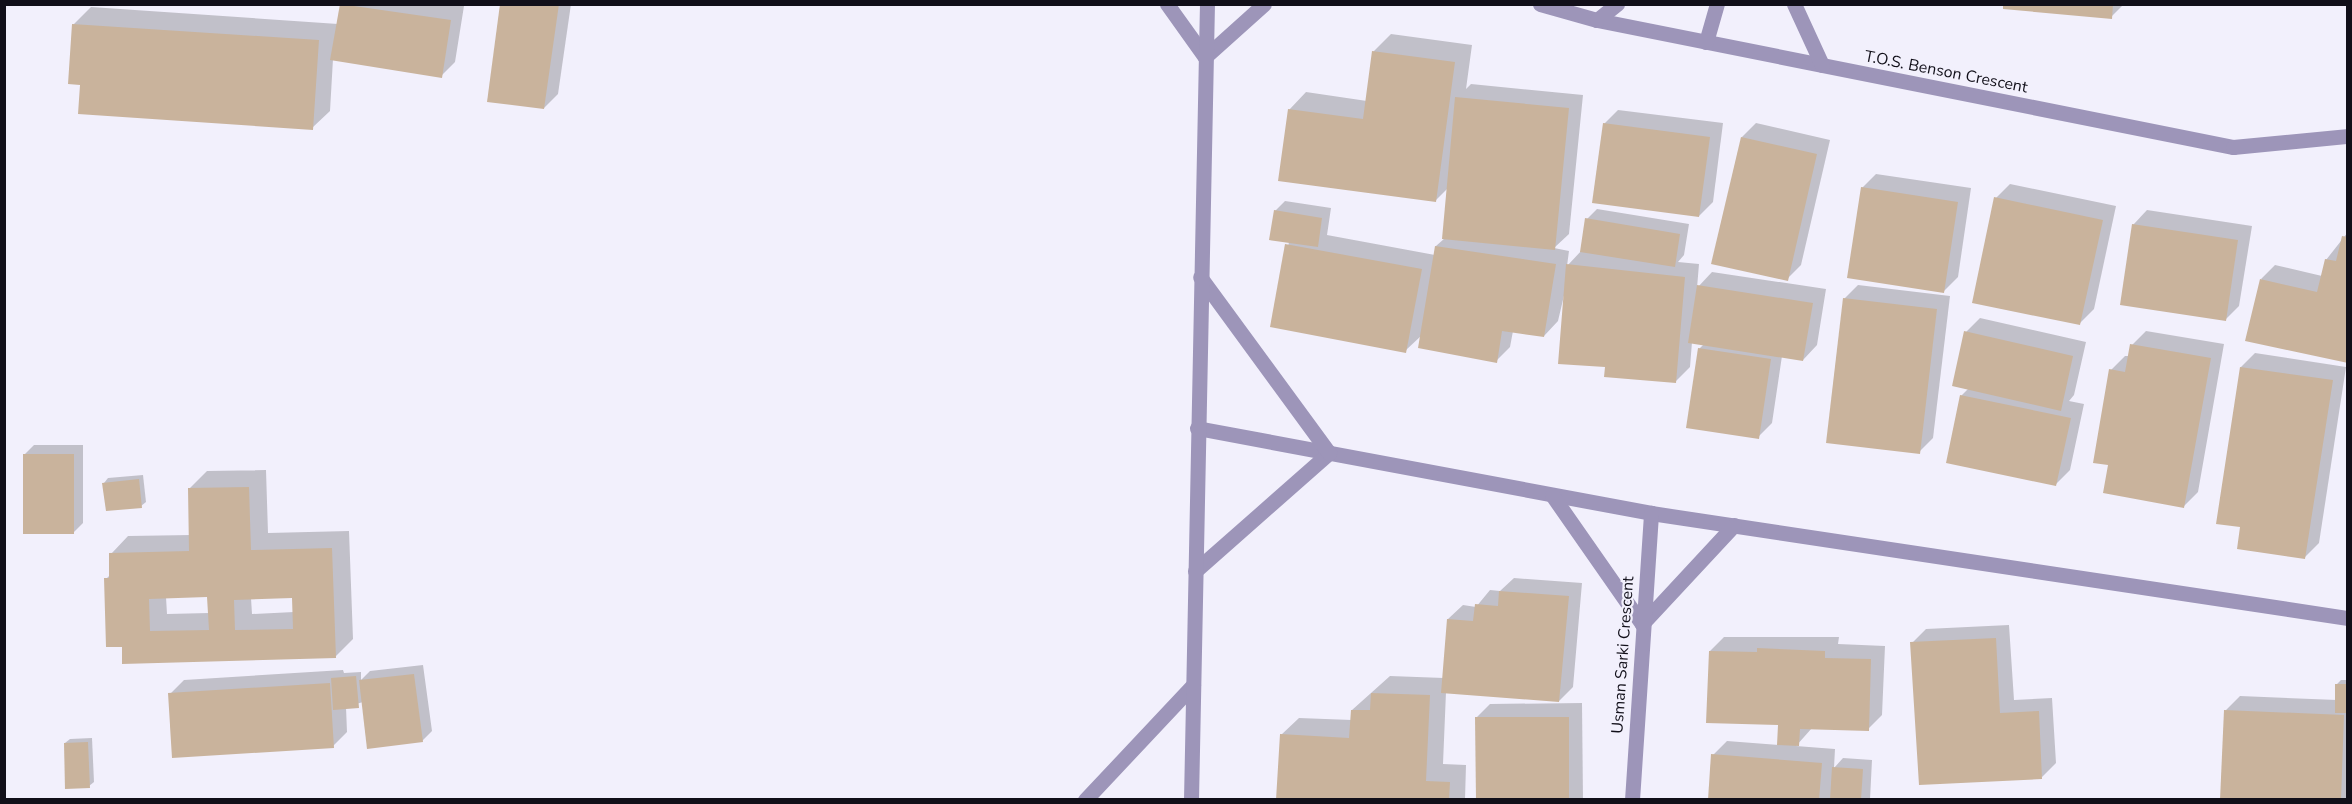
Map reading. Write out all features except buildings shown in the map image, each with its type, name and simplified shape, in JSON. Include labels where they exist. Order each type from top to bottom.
[{"type":"street","points":[[1167,4],[1205,57]]},
{"type":"street","points":[[1191,800],[1207,4]]},
{"type":"street","points":[[1205,57],[1264,4]]},
{"type":"street","name":"T.O.S. Benson Crescent","points":[[1540,4],[1597,20],[2233,147],[2348,136]]},
{"type":"street","points":[[1597,20],[1617,4]]},
{"type":"street","points":[[1706,42],[1717,4]]},
{"type":"street","points":[[1794,4],[1822,65]]},
{"type":"street","points":[[1200,277],[1329,453]]},
{"type":"street","points":[[1197,428],[1651,513],[2348,618]]},
{"type":"street","points":[[1194,572],[1329,453]]},
{"type":"street","points":[[1552,495],[1642,624],[1734,525]]},
{"type":"street","name":"Usman Sarki Crescent","points":[[1632,800],[1651,513]]},
{"type":"street","points":[[1085,800],[1193,685]]}]
